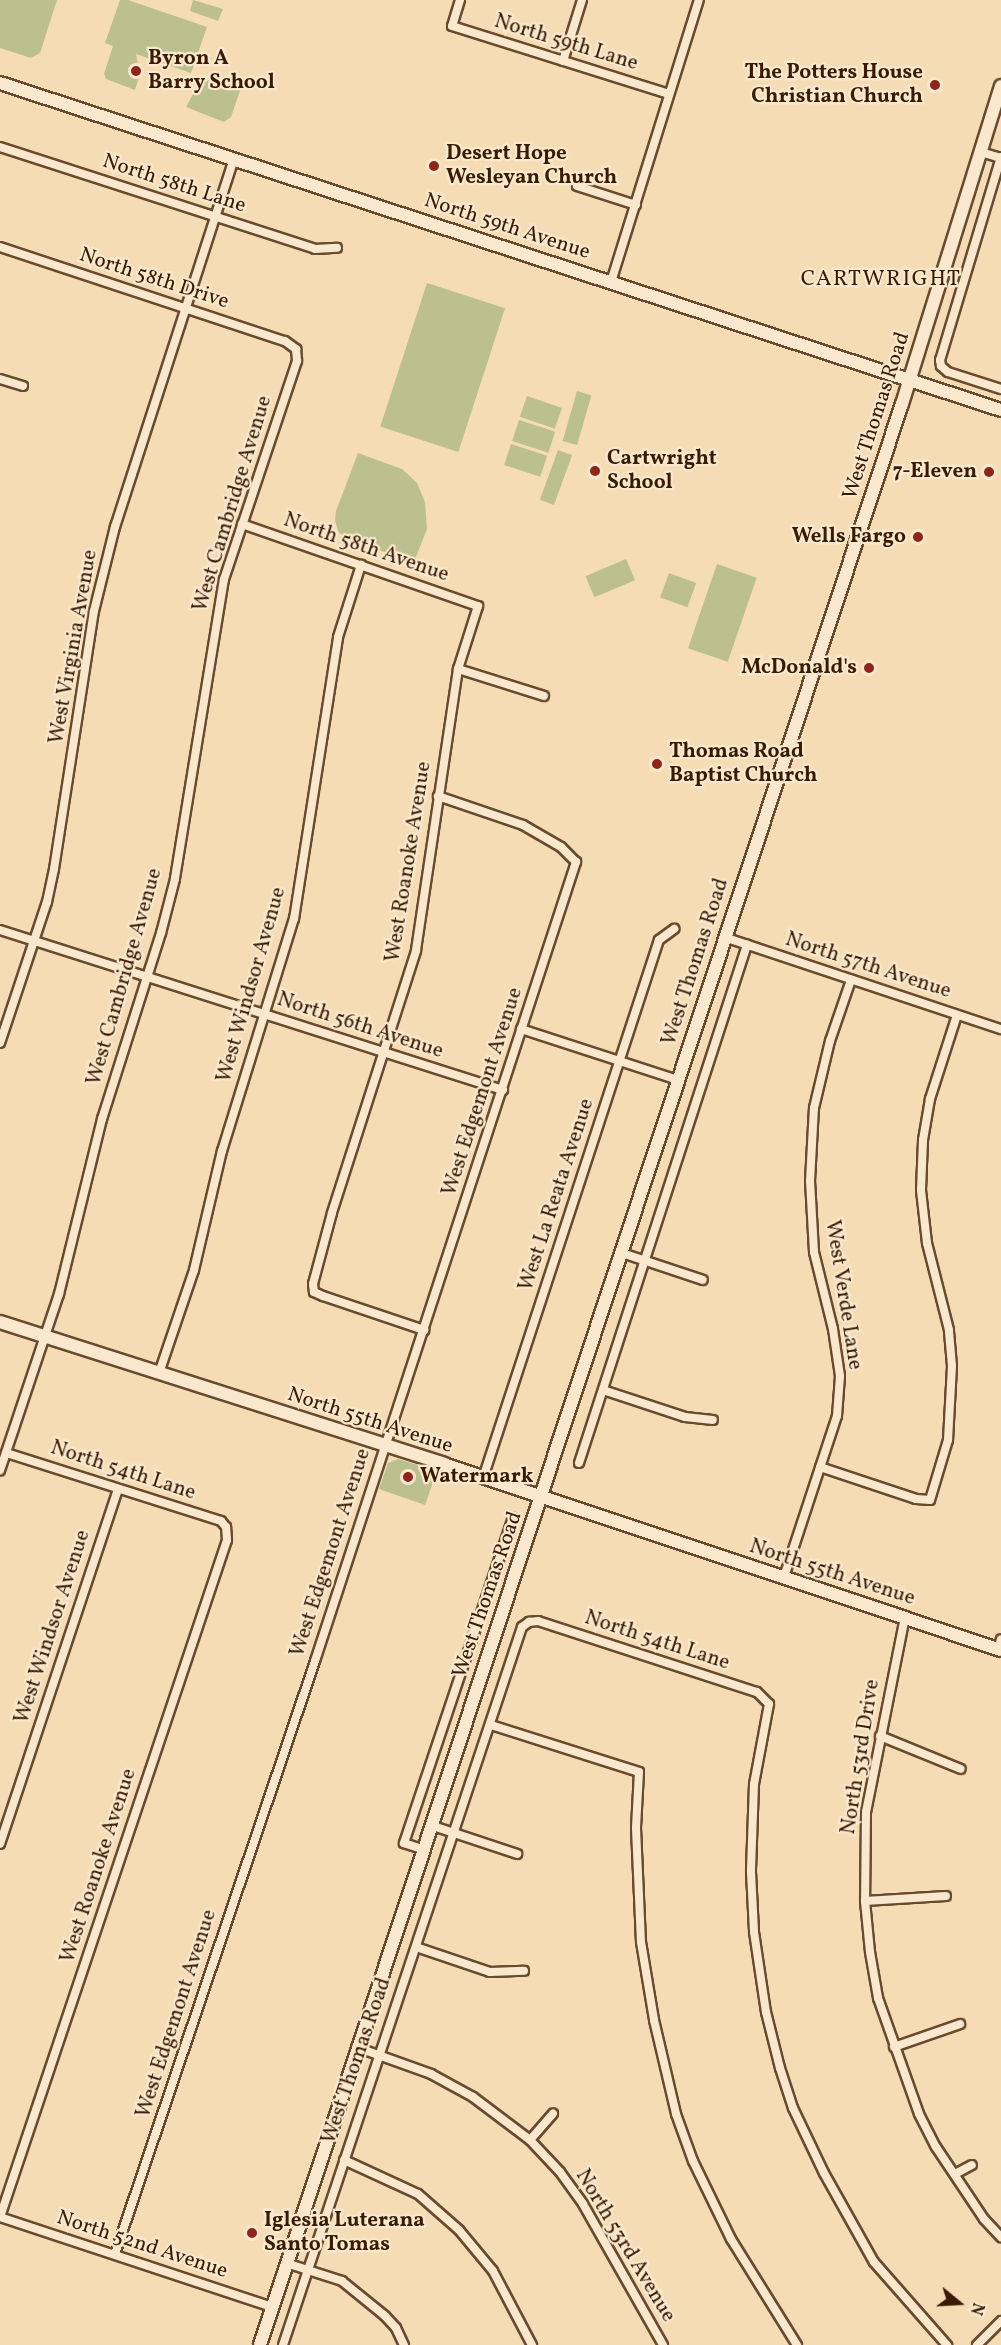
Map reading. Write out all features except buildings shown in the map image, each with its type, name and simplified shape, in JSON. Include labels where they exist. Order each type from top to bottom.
[{"type":"main road","name":"North 59th Avenue","points":[[0,83],[1001,410]]},
{"type":"main road","name":"West Thomas Road","points":[[260,2345],[422,1849],[542,1497],[724,937],[909,381],[1001,86]]},
{"type":"main road","name":"North 55th Avenue","points":[[0,1322],[386,1446],[904,1617],[1000,1646]]},
{"type":"street","name":"North 59th Lane","points":[[460,0],[452,26],[669,94]]},
{"type":"street","points":[[563,61],[582,0]]},
{"type":"street","points":[[611,282],[699,0]]},
{"type":"street","name":"North 58th Lane","points":[[0,147],[315,249],[337,248]]},
{"type":"street","points":[[981,153],[1001,158]]},
{"type":"street","name":"West Thomas Road","points":[[1001,158],[940,360],[941,366],[948,372],[1001,389]]},
{"type":"street","name":"West Virginia Avenue","points":[[0,1043],[34,941],[56,858],[97,601],[115,527],[234,159]]},
{"type":"street","points":[[577,186],[636,205]]},
{"type":"street","name":"North 58th Drive","points":[[0,247],[285,341],[296,349]]},
{"type":"street","name":"West Cambridge Avenue","points":[[0,1470],[45,1336],[72,1245],[102,1119],[148,977],[175,879],[224,579],[297,361],[296,349]]},
{"type":"street","points":[[0,379],[23,386]]},
{"type":"street","name":"North 58th Avenue","points":[[242,524],[478,606]]},
{"type":"street","name":"West Windsor Avenue","points":[[159,1374],[194,1270],[222,1151],[294,919],[338,638],[361,566]]},
{"type":"street","name":"West Roanoke Avenue","points":[[424,1329],[314,1292],[313,1284],[332,1213],[416,951],[458,669],[478,606]]},
{"type":"street","points":[[458,669],[544,696]]},
{"type":"street","name":"West Edgemont Avenue","points":[[115,2254],[386,1446],[576,862],[561,847],[523,825],[438,796]]},
{"type":"street","name":"West La Reata Avenue","points":[[483,1478],[659,940],[674,929]]},
{"type":"street","name":"North 56th Avenue","points":[[0,930],[503,1090]]},
{"type":"street","name":"North 57th Avenue","points":[[724,937],[1001,1029]]},
{"type":"street","name":"West Thomas Road","points":[[579,1463],[747,945]]},
{"type":"street","name":"West Verde Lane","points":[[784,1577],[837,1416],[840,1376],[833,1329],[814,1252],[810,1181],[814,1108],[830,1041],[852,980]]},
{"type":"street","points":[[820,1467],[916,1499],[930,1500],[948,1440],[952,1366],[949,1330],[927,1243],[921,1190],[923,1140],[930,1099],[957,1014]]},
{"type":"street","points":[[521,1029],[678,1080]]},
{"type":"street","points":[[622,1253],[703,1280]]},
{"type":"street","points":[[603,1390],[686,1417],[713,1420]]},
{"type":"street","name":"North 54th Lane","points":[[6,1453],[221,1521],[226,1527]]},
{"type":"street","name":"West Windsor Avenue","points":[[0,1844],[118,1490]]},
{"type":"street","name":"West Thomas Road","points":[[422,1849],[404,1843],[513,1518]]},
{"type":"street","name":"West Roanoke Avenue","points":[[0,2217],[227,1540],[226,1527]]},
{"type":"street","points":[[495,1571],[514,1577]]},
{"type":"street","name":"North 53rd Drive","points":[[904,1617],[866,1812],[865,1901],[878,1998],[919,2114],[936,2147],[984,2219],[1001,2237]]},
{"type":"street","name":"North 54th Lane","points":[[529,1622],[538,1621],[757,1692],[769,1704],[754,1784],[751,1872],[754,1932],[766,2012],[780,2068],[793,2108],[824,2173],[874,2262],[947,2345]]},
{"type":"street","name":"West Thomas Road","points":[[283,2345],[522,1627],[529,1622]]},
{"type":"street","points":[[491,1725],[639,1772],[636,1828],[641,1942],[654,2020],[676,2115],[693,2161],[731,2239],[797,2345]]},
{"type":"street","points":[[880,1736],[962,1769]]},
{"type":"street","points":[[430,1825],[517,1854]]},
{"type":"street","points":[[865,1901],[946,1896]]},
{"type":"street","points":[[416,1947],[490,1972],[524,1971]]},
{"type":"street","points":[[894,2047],[960,2024]]},
{"type":"street","name":"North 53rd Avenue","points":[[357,2048],[431,2073],[473,2097],[530,2140],[560,2172],[583,2204],[663,2345]]},
{"type":"street","points":[[530,2140],[553,2114]]},
{"type":"street","points":[[344,2160],[418,2194],[459,2230],[493,2271],[532,2345]]},
{"type":"street","points":[[955,2174],[972,2165]]},
{"type":"street","name":"North 52nd Avenue","points":[[0,2217],[272,2307]]},
{"type":"street","points":[[286,2262],[342,2281],[368,2299],[396,2328],[405,2345]]},
{"type":"street","points":[[977,2345],[1001,2321]]},
{"type":"green space","points":[[0,0],[57,0],[40,53],[31,58],[0,48]]},
{"type":"green space","points":[[120,0],[128,0],[207,27],[191,73],[136,54],[140,74],[135,90],[106,79],[104,74],[113,46],[105,43]]},
{"type":"green space","points":[[193,0],[223,9],[218,21],[190,11]]},
{"type":"green space","points":[[212,78],[228,78],[243,82],[231,117],[224,122],[186,107],[197,87]]},
{"type":"green space","points":[[427,283],[505,308],[458,452],[380,427]]},
{"type":"green space","points":[[577,391],[591,395],[577,445],[563,441]]},
{"type":"green space","points":[[527,396],[562,408],[555,429],[520,417]]},
{"type":"green space","points":[[519,420],[555,432],[548,453],[512,441]]},
{"type":"green space","points":[[511,444],[547,456],[540,477],[504,465]]},
{"type":"green space","points":[[558,450],[572,455],[554,505],[540,500]]},
{"type":"green space","points":[[358,453],[402,469],[417,483],[425,502],[427,529],[414,562],[358,543],[339,533],[335,521],[336,511]]},
{"type":"green space","points":[[626,559],[635,580],[594,597],[585,576]]},
{"type":"green space","points":[[717,564],[757,578],[728,662],[688,648]]},
{"type":"green space","points":[[669,573],[696,583],[687,607],[660,597]]},
{"type":"green space","points":[[398,1459],[437,1471],[425,1505],[379,1489],[388,1463]]},
{"type":"place","name":"Byron A Barry School","points":[[136,71]]},
{"type":"place","name":"The Potters House Christian Church","points":[[935,85]]},
{"type":"place","name":"Desert Hope Wesleyan Church","points":[[434,166]]},
{"type":"place","name":"Cartwright School","points":[[595,471]]},
{"type":"place","name":"7-Eleven","points":[[989,472]]},
{"type":"place","name":"Wells Fargo","points":[[918,537]]},
{"type":"place","name":"McDonald's","points":[[869,668]]},
{"type":"place","name":"Thomas Road Baptist Church","points":[[657,764]]},
{"type":"place","name":"Watermark","points":[[408,1477]]},
{"type":"place","name":"Iglesia Luterana Santo Tomas","points":[[252,2233]]},
{"type":"district","name":"CARTWRIGHT","points":[[881,280]]}]
